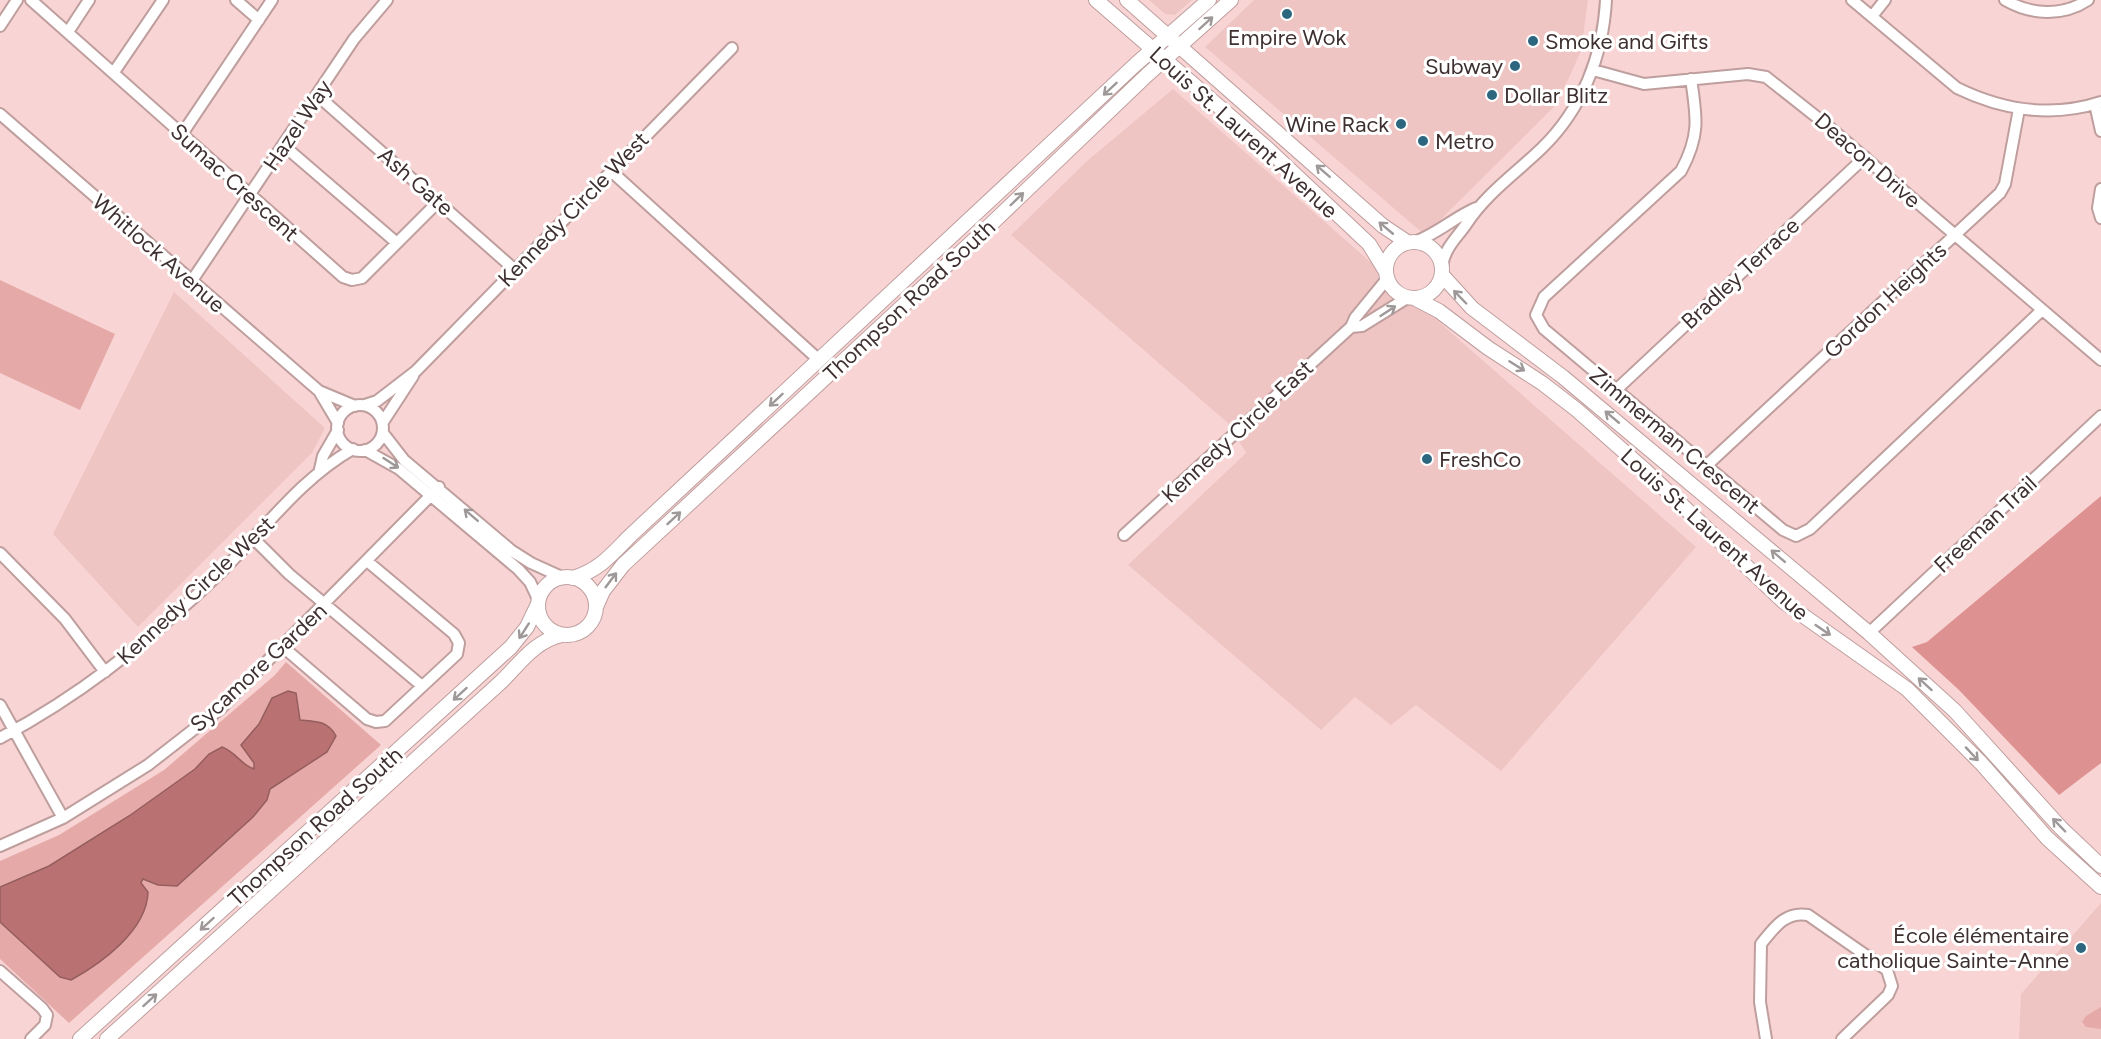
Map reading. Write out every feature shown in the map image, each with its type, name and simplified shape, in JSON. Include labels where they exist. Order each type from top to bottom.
[{"type":"main road","name":"Louis St. Laurent Avenue","points":[[1096,0],[1269,150],[1369,244],[1386,274]]},
{"type":"main road","name":"Louis St. Laurent Avenue","points":[[1127,0],[1383,226],[1412,242]]},
{"type":"main road","name":"Thompson Road South","points":[[568,578],[600,567],[1153,49],[1209,0]]},
{"type":"main road","name":"Thompson Road South","points":[[596,607],[603,591],[623,565],[1232,0]]},
{"type":"main road","points":[[1412,242],[1434,249],[1442,271],[1433,292],[1411,298],[1391,287],[1386,274],[1392,252],[1412,242]]},
{"type":"main road","name":"Louis St. Laurent Avenue","points":[[1442,271],[1472,308],[1563,376],[1869,633],[1955,711],[2061,828],[2101,866]]},
{"type":"main road","name":"Louis St. Laurent Avenue","points":[[1411,298],[1439,311],[1488,348],[1542,383],[1646,471],[1784,602],[1907,688],[1965,746],[2047,838],[2101,887]]},
{"type":"main road","points":[[568,578],[590,588],[596,607],[590,626],[573,636],[562,635],[549,628],[538,601],[548,584],[568,578]]},
{"type":"main road","name":"Thompson Road South","points":[[80,1039],[511,647],[528,627],[538,601]]},
{"type":"main road","name":"Thompson Road South","points":[[107,1039],[502,681],[533,648],[550,638],[562,635]]},
{"type":"street","points":[[0,26],[17,0]]},
{"type":"street","name":"Sumac Crescent","points":[[32,0],[249,196],[343,277],[352,280],[362,278],[439,201]]},
{"type":"street","points":[[68,32],[89,0]]},
{"type":"street","points":[[114,72],[163,0]]},
{"type":"street","points":[[236,0],[258,20]]},
{"type":"street","points":[[182,134],[272,0]]},
{"type":"street","points":[[1442,271],[1448,247],[1476,208],[1544,146],[1575,106],[1593,70],[1604,30],[1606,0]]},
{"type":"street","points":[[1852,0],[1957,88],[1977,98],[2019,109],[2041,111],[2098,103],[2101,131]]},
{"type":"street","points":[[1872,15],[1885,0]]},
{"type":"street","points":[[2005,0],[2016,6],[2041,12],[2071,10],[2088,0]]},
{"type":"street","name":"Hazel Way","points":[[191,282],[379,2]]},
{"type":"street","name":"Kennedy Circle West","points":[[360,405],[377,401],[416,371],[732,48]]},
{"type":"street","name":"Deacon Drive","points":[[1593,70],[1644,84],[1748,74],[1766,77],[1782,87],[1865,157],[2101,360]]},
{"type":"street","name":"Zimmerman Crescent","points":[[1691,80],[1696,115],[1693,149],[1681,171],[1544,297],[1536,315],[1544,329],[1783,530],[1796,536],[1804,533],[2042,310]]},
{"type":"street","name":"Ash Gate","points":[[317,95],[514,269]]},
{"type":"street","name":"Gordon Heights","points":[[1706,466],[2003,189],[2019,109]]},
{"type":"street","name":"Whitlock Avenue","points":[[0,114],[319,391],[360,405]]},
{"type":"street","points":[[283,145],[397,243]]},
{"type":"street","name":"Bradley Terrace","points":[[1616,390],[1865,157]]},
{"type":"street","points":[[610,171],[819,360]]},
{"type":"street","points":[[2101,189],[2098,207],[2101,218]]},
{"type":"street","points":[[1412,242],[1427,237],[1459,215],[1476,208]]},
{"type":"street","name":"Kennedy Circle East","points":[[1124,536],[1351,327],[1386,274]]},
{"type":"street","name":"Kennedy Circle East","points":[[1351,327],[1362,326],[1411,298]]},
{"type":"street","name":"Kennedy Circle West","points":[[383,428],[416,371]]},
{"type":"street","name":"Whitlock Avenue","points":[[319,391],[338,427]]},
{"type":"street","points":[[538,601],[524,574],[435,491],[404,460],[383,428],[376,411],[360,405],[344,412],[338,427],[343,442],[353,449],[365,450],[435,491],[531,563],[568,578]]},
{"type":"street","name":"Freeman Trail","points":[[1869,633],[2101,416]]},
{"type":"street","name":"Kennedy Circle West","points":[[320,469],[323,456],[338,427]]},
{"type":"street","points":[[365,450],[376,444],[383,428]]},
{"type":"street","name":"Kennedy Circle West","points":[[0,738],[44,715],[105,672],[175,615],[320,469],[353,449]]},
{"type":"street","name":"Sycamore Garden","points":[[0,846],[63,818],[166,751],[220,709],[435,491]]},
{"type":"street","points":[[253,538],[325,604],[422,686]]},
{"type":"street","points":[[0,553],[65,619],[105,672]]},
{"type":"street","points":[[283,647],[367,719],[376,722],[385,721],[457,654],[459,643],[454,634],[368,561]]},
{"type":"street","points":[[0,705],[63,818]]},
{"type":"street","points":[[1766,1039],[1760,1002],[1761,944],[1785,917],[1797,913],[1808,915],[1887,970],[1892,986],[1888,995],[1842,1039]]},
{"type":"street","points":[[0,971],[47,1015],[45,1025],[31,1039]]},
{"type":"shaded area","points":[[1149,0],[1192,0],[1175,15],[1165,14]]},
{"type":"shaded area","points":[[1254,0],[1588,0],[1581,51],[1557,104],[1425,235],[1205,47]]},
{"type":"shaded area","points":[[1173,89],[1696,547],[1501,771],[1416,705],[1391,725],[1355,697],[1321,730],[1128,565],[1246,453],[1229,424],[1011,235],[1087,161]]},
{"type":"shaded area","points":[[0,280],[115,334],[80,410],[0,373]]},
{"type":"shaded area","points":[[174,292],[325,428],[312,453],[138,627],[53,534]]},
{"type":"shaded area","points":[[2101,496],[2101,763],[2059,795],[1959,690],[1912,647],[1927,642]]},
{"type":"shaded area","points":[[286,662],[381,745],[69,1023],[0,959],[0,861],[59,835],[164,770],[275,675]]},
{"type":"shaded area","points":[[288,691],[296,693],[300,720],[325,725],[333,731],[336,736],[327,752],[270,789],[267,800],[253,817],[177,886],[158,885],[143,879],[141,883],[148,892],[146,906],[131,932],[109,955],[71,980],[60,977],[0,922],[0,887],[49,866],[129,816],[195,769],[209,754],[222,747],[245,765],[254,769],[254,763],[241,745],[259,724],[272,698]]},
{"type":"shaded area","name":"École élémentaire catholique Sainte-Anne","points":[[2101,903],[2101,1039],[2019,1039],[2021,994]]},
{"type":"shaded area","points":[[2101,1007],[2101,1029],[2086,1027],[2082,1022],[2086,1016]]},
{"type":"place","name":"Empire Wok","points":[[1287,14]]},
{"type":"place","name":"Smoke and Gifts","points":[[1533,41]]},
{"type":"place","name":"Subway","points":[[1515,66]]},
{"type":"place","name":"Dollar Blitz","points":[[1492,95]]},
{"type":"place","name":"Wine Rack","points":[[1401,124]]},
{"type":"place","name":"Metro","points":[[1423,141]]},
{"type":"place","name":"FreshCo","points":[[1427,459]]},
{"type":"place","name":"École élémentaire catholique Sainte-Anne","points":[[2081,948]]}]
